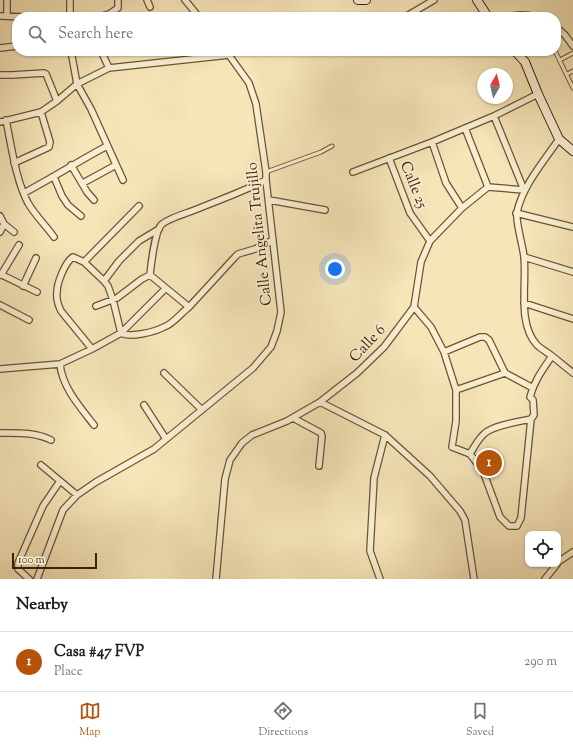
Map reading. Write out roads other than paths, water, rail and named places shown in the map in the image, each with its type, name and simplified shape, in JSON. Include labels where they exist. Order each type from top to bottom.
[{"type":"main road","points":[[358,0],[366,0]]},
{"type":"main road","points":[[477,0],[485,12]]},
{"type":"main road","points":[[520,56],[525,62],[559,139],[573,151]]},
{"type":"street","points":[[7,0],[7,16]]},
{"type":"street","points":[[70,0],[70,12]]},
{"type":"street","points":[[111,12],[118,8],[118,0]]},
{"type":"street","points":[[147,0],[150,7]]},
{"type":"street","points":[[186,0],[195,12]]},
{"type":"street","points":[[414,12],[434,0]]},
{"type":"street","points":[[0,16],[12,16]]},
{"type":"street","points":[[561,31],[573,46]]},
{"type":"street","points":[[0,48],[12,47]]},
{"type":"street","points":[[72,56],[77,84],[91,109],[122,180]]},
{"type":"street","points":[[103,56],[109,68]]},
{"type":"street","points":[[54,237],[28,203],[1,121],[41,112],[77,84],[109,68],[204,56]]},
{"type":"street","name":"Calle Angelita Trujillo","points":[[37,579],[64,510],[77,495],[96,482],[154,449],[202,410],[253,368],[271,347],[277,331],[281,312],[266,172],[256,104],[249,83],[230,56]]},
{"type":"street","points":[[0,75],[44,73],[46,74],[56,101]]},
{"type":"street","points":[[352,172],[432,142],[494,116],[538,94]]},
{"type":"street","points":[[14,163],[50,147],[50,142],[41,112]]},
{"type":"street","points":[[494,116],[524,190]]},
{"type":"street","points":[[465,128],[488,187],[524,190]]},
{"type":"street","points":[[559,139],[524,190],[516,213],[524,257],[524,303],[526,324],[532,339],[541,349],[573,373]]},
{"type":"street","points":[[432,142],[446,183],[462,208]]},
{"type":"street","points":[[24,193],[54,177],[71,165],[107,146]]},
{"type":"street","name":"Calle 25","points":[[389,158],[410,213],[430,241]]},
{"type":"street","points":[[71,165],[87,192],[94,200]]},
{"type":"street","points":[[83,183],[116,165]]},
{"type":"street","points":[[54,177],[62,196],[68,205],[81,216]]},
{"type":"street","points":[[150,275],[153,254],[159,229],[162,224],[266,180]]},
{"type":"street","name":"Calle 6","points":[[216,579],[225,479],[230,460],[242,443],[252,435],[292,418],[320,402],[357,373],[384,347],[414,307],[421,262],[430,241],[462,208],[488,187]]},
{"type":"street","points":[[269,200],[325,210]]},
{"type":"street","points":[[84,262],[139,206]]},
{"type":"street","points":[[516,213],[573,227]]},
{"type":"street","points":[[0,216],[4,224],[14,232]]},
{"type":"street","points":[[0,232],[4,224]]},
{"type":"street","points":[[104,281],[119,261],[139,241],[159,229]]},
{"type":"street","points":[[121,333],[126,335],[135,335],[165,327],[189,307],[238,254],[255,249],[273,240]]},
{"type":"street","points":[[19,245],[1,274],[36,292]]},
{"type":"street","points":[[524,257],[573,272]]},
{"type":"street","points":[[23,286],[36,258]]},
{"type":"street","points":[[92,349],[61,311],[57,303],[56,292],[70,258],[76,258],[84,262],[108,286],[121,333]]},
{"type":"street","points":[[150,275],[165,289],[189,307]]},
{"type":"street","points":[[96,306],[117,298],[142,279],[150,275]]},
{"type":"street","points":[[0,369],[60,364],[92,349],[121,333],[165,289]]},
{"type":"street","points":[[524,303],[573,319]]},
{"type":"street","points":[[0,305],[29,320]]},
{"type":"street","points":[[414,307],[431,327],[444,352],[456,390],[456,421],[452,446],[470,454],[483,472],[500,517],[509,526],[517,526],[521,518],[531,419],[534,415],[533,400],[530,397],[540,373],[552,356]]},
{"type":"street","points":[[444,352],[480,337],[485,337],[505,373],[533,388]]},
{"type":"street","points":[[60,364],[71,395],[94,425]]},
{"type":"street","points":[[164,373],[202,410]]},
{"type":"street","points":[[456,390],[505,373]]},
{"type":"street","points":[[320,402],[385,435],[430,476],[460,511],[465,520],[474,579]]},
{"type":"street","points":[[144,405],[166,439]]},
{"type":"street","points":[[292,418],[321,433],[322,440],[319,466]]},
{"type":"street","points":[[470,454],[479,439],[485,433],[492,429],[531,419]]},
{"type":"street","points":[[0,433],[42,435],[51,440]]},
{"type":"street","points":[[380,579],[370,551],[374,478],[385,435]]},
{"type":"street","points":[[42,464],[77,495]]},
{"type":"street","points":[[29,579],[18,569],[18,563],[43,506],[60,481]]},
{"type":"street","points":[[561,560],[573,552]]},
{"type":"street","points":[[546,579],[554,567]]},
{"type":"lane","points":[[560,60],[573,53]]},
{"type":"lane","points":[[558,56],[573,88]]},
{"type":"lane","points":[[567,74],[573,71]]},
{"type":"lane","points":[[266,172],[332,146]]},
{"type":"place","name":"Casa #47 FVP","points":[[489,463]]}]
